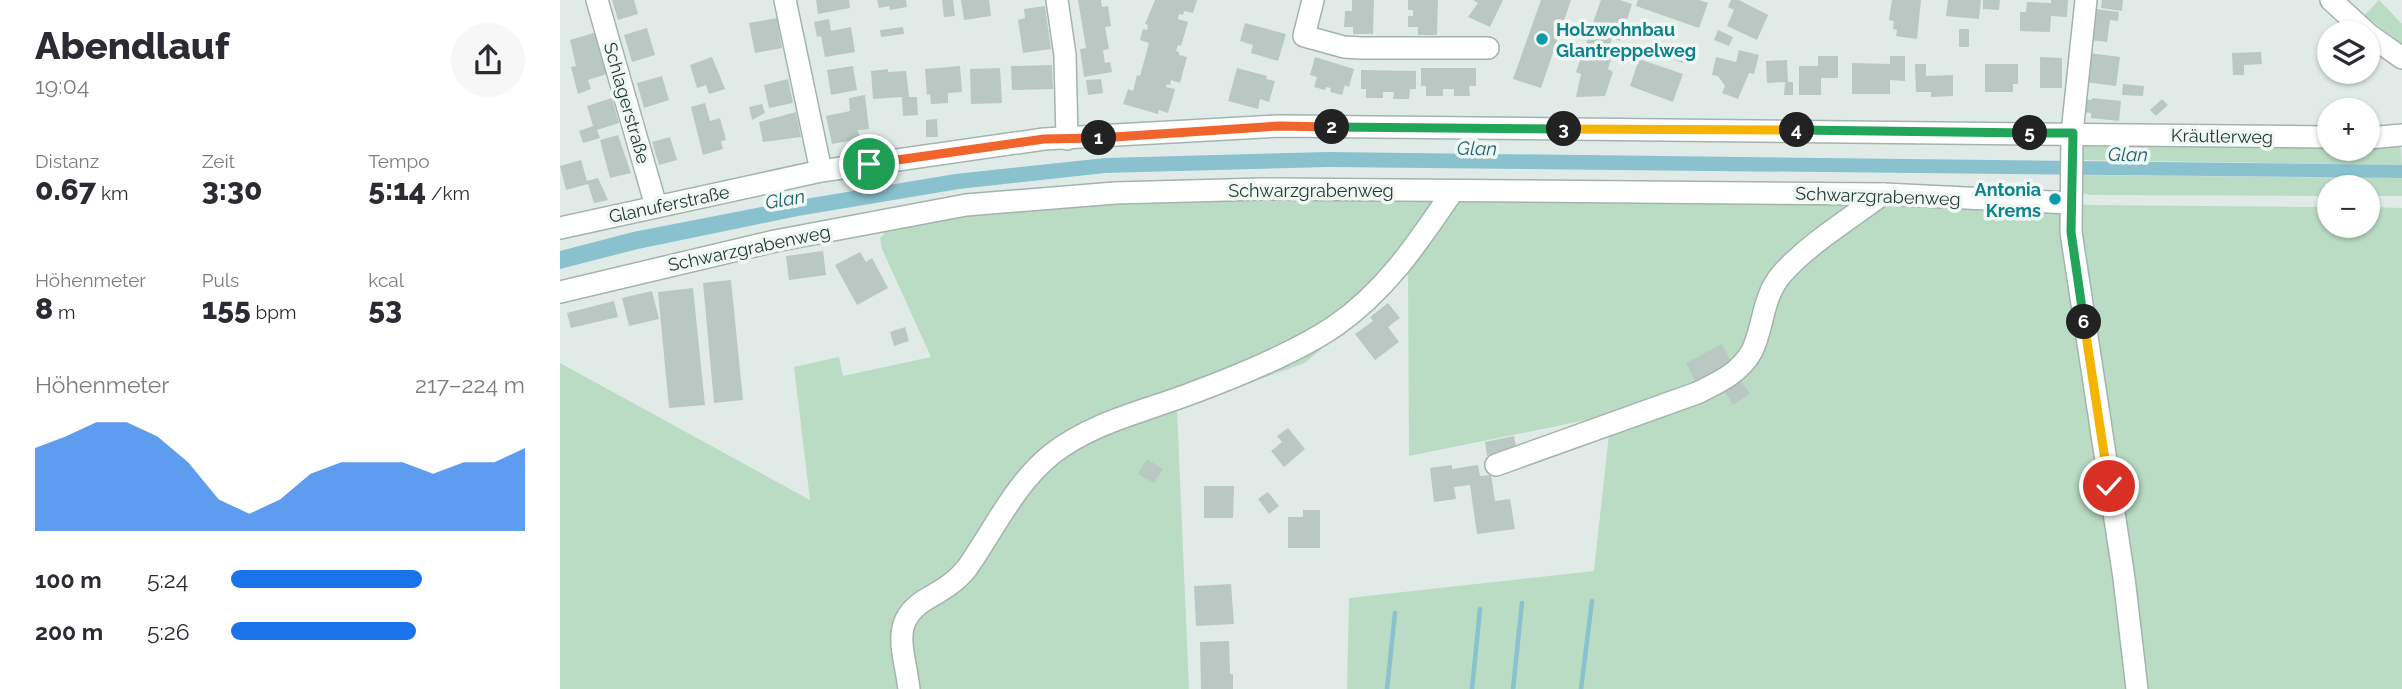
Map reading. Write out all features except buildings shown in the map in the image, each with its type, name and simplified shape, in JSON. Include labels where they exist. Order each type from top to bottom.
[{"type":"street","name":"Schlagerstraße","points":[[597,0],[656,206]]},
{"type":"street","points":[[785,0],[821,171]]},
{"type":"street","points":[[1057,0],[1065,55],[1067,139]]},
{"type":"street","points":[[1313,0],[1304,36],[1344,47],[1488,48]]},
{"type":"street","points":[[2086,0],[2073,137],[2071,232],[2124,578],[2137,689]]},
{"type":"street","points":[[2331,0],[2353,21]]},
{"type":"street","points":[[2380,43],[2402,58]]},
{"type":"street","name":"Glanuferstraße","points":[[560,228],[821,171],[1044,139],[1279,126]]},
{"type":"street","name":"Kräutlerweg","points":[[1279,126],[2317,138]]},
{"type":"street","points":[[2380,137],[2402,135]]},
{"type":"street","name":"Schwarzgrabenweg","points":[[560,292],[775,241],[966,205],[1115,193],[1263,189],[1884,194],[2071,199]]},
{"type":"street","points":[[909,689],[902,625],[907,612],[943,589],[965,570],[1026,481],[1051,455],[1107,422],[1186,395],[1268,361],[1329,330],[1349,316],[1402,265],[1452,191]]},
{"type":"street","points":[[1496,465],[1697,393],[1727,378],[1738,369],[1753,349],[1767,299],[1781,276],[1808,251],[1884,194]]},
{"type":"green space","points":[[2379,0],[2402,24],[2402,43],[2380,27],[2380,21],[2371,21],[2364,16]]},
{"type":"green space","points":[[2400,138],[2402,165],[2078,160],[2081,139],[2317,142],[2317,161],[2380,161],[2380,140]]},
{"type":"green space","points":[[2079,175],[2317,177],[2317,196],[2080,193]]},
{"type":"green space","points":[[2380,178],[2402,178],[2402,196],[2380,196]]},
{"type":"green space","points":[[1123,196],[1950,200],[2094,205],[2317,207],[2317,238],[2380,238],[2380,207],[2402,208],[2402,689],[1347,689],[1349,598],[1594,571],[1611,415],[1409,456],[1408,274],[1305,363],[1177,409],[1189,689],[560,689],[560,363],[810,500],[794,367],[839,357],[843,376],[931,357],[882,249],[880,238],[890,227],[1011,207]]},
{"type":"water","points":[[1328,152],[2402,165],[2402,178],[2380,178],[2380,175],[2317,175],[2317,177],[1328,167],[1105,173],[959,189],[798,216],[638,249],[560,269],[560,251],[633,232],[793,201],[955,174],[1105,158]]},
{"type":"waterway","points":[[1581,689],[1592,601]]},
{"type":"waterway","points":[[1513,689],[1522,603]]},
{"type":"waterway","points":[[1472,689],[1480,609]]},
{"type":"waterway","points":[[1387,689],[1395,613]]},
{"type":"place","name":"Holzwohnbau Glantreppelweg","points":[[1542,39]]},
{"type":"place","name":"Antonia Krems","points":[[2055,199]]},
{"type":"route","points":[[869,164],[1044,139],[1279,126],[2073,133],[2071,232],[2109,486]]},
{"type":"water label","name":"Glan","points":[[1477,148]]},
{"type":"water label","name":"Glan","points":[[2128,154]]},
{"type":"water label","name":"Glan","points":[[785,199]]}]
